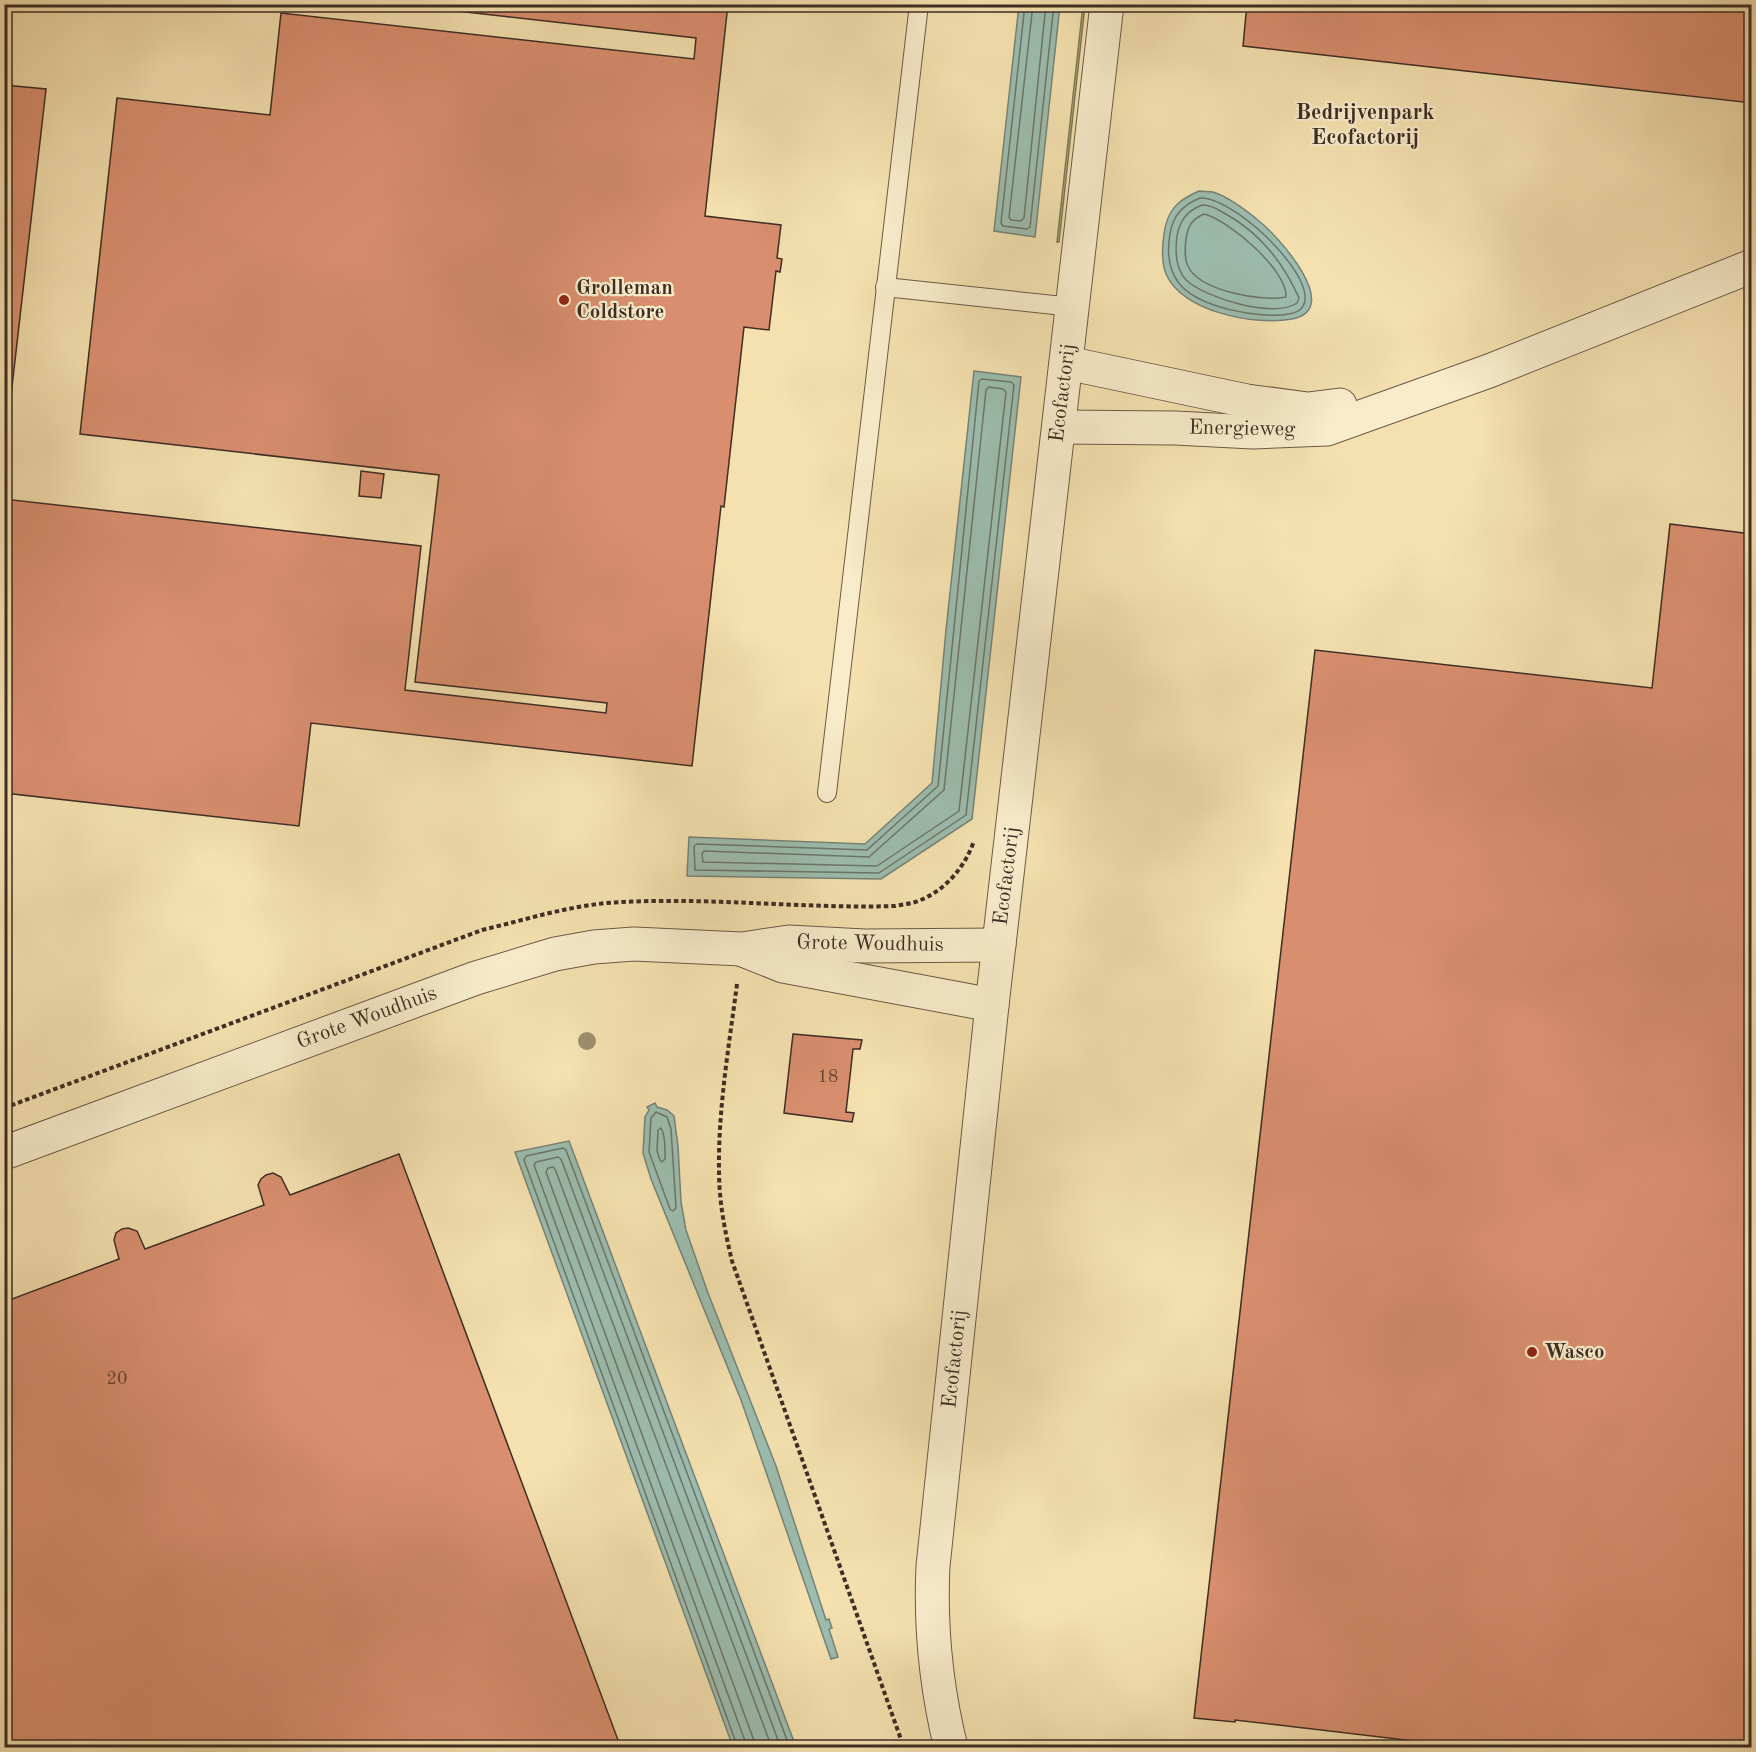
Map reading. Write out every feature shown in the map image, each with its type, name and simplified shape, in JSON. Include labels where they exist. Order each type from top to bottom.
[{"type":"street","name":"Ecofactorij","points":[[951,1748],[935,1669],[932,1577],[992,1005],[1107,4]]},
{"type":"street","name":"Energieweg","points":[[1059,427],[1175,428],[1253,432],[1327,429],[1489,371],[1752,266]]},
{"type":"street","name":"Energieweg","points":[[1067,363],[1247,401],[1308,409],[1420,397]]},
{"type":"street","name":"Grote Woudhuis","points":[[4,1153],[465,982],[555,954],[594,947],[634,944],[742,950],[789,942],[864,946],[999,945]]},
{"type":"street","name":"Grote Woudhuis","points":[[742,950],[783,966],[992,1005]]},
{"type":"lane","points":[[827,793],[919,4]]},
{"type":"lane","points":[[885,287],[1073,307]]},
{"type":"path","points":[[748,903],[720,1141],[719,1172],[725,1231],[740,1284],[904,1748]]},
{"type":"green space","points":[[1083,5],[1085,5],[1059,242],[1057,242]]},
{"type":"water","points":[[1019,5],[1060,5],[1035,237],[994,231]]},
{"type":"water","points":[[1199,191],[1213,192],[1231,201],[1259,221],[1279,241],[1292,256],[1309,288],[1311,302],[1306,313],[1292,319],[1277,321],[1241,318],[1203,307],[1187,298],[1175,287],[1166,274],[1163,264],[1162,249],[1168,218],[1179,202]]},
{"type":"water","points":[[974,371],[1021,377],[972,819],[881,879],[687,876],[689,837],[865,844],[932,783]]},
{"type":"water","points":[[655,1103],[657,1107],[667,1110],[674,1116],[681,1202],[686,1230],[708,1293],[776,1466],[826,1620],[829,1619],[832,1628],[829,1629],[838,1657],[831,1659],[741,1400],[651,1179],[643,1153],[645,1117],[649,1110],[647,1107]]},
{"type":"water","points":[[569,1141],[796,1747],[733,1747],[515,1152]]},
{"type":"building","points":[[394,4],[728,4],[705,216],[781,225],[777,258],[782,259],[780,272],[776,271],[769,330],[744,327],[692,766],[311,723],[299,826],[4,793],[4,499],[421,546],[405,690],[606,713],[607,703],[415,682],[439,475],[80,434],[117,98],[270,115],[281,13],[694,59],[696,38]]},
{"type":"building","points":[[1247,4],[1752,4],[1752,103],[1243,46]]},
{"type":"building","points":[[4,85],[46,89],[4,457]]},
{"type":"building","points":[[361,471],[384,474],[381,498],[359,496]]},
{"type":"building","points":[[1670,524],[1752,534],[1752,1748],[1474,1748],[1235,1720],[1235,1722],[1194,1718],[1315,650],[1652,688]]},
{"type":"building","points":[[793,1034],[862,1040],[860,1049],[853,1049],[846,1112],[854,1113],[852,1122],[784,1113]]},
{"type":"building","points":[[399,1154],[621,1748],[4,1748],[4,1302],[119,1259],[114,1240],[116,1233],[122,1229],[137,1231],[145,1249],[264,1205],[258,1185],[266,1175],[273,1173],[281,1177],[290,1195]]},
{"type":"place","name":"Grolleman Coldstore","points":[[564,300]]},
{"type":"place","name":"Wasco","points":[[1532,1352]]},
{"type":"district","name":"Bedrijvenpark Ecofactorij","points":[[1365,126]]}]
